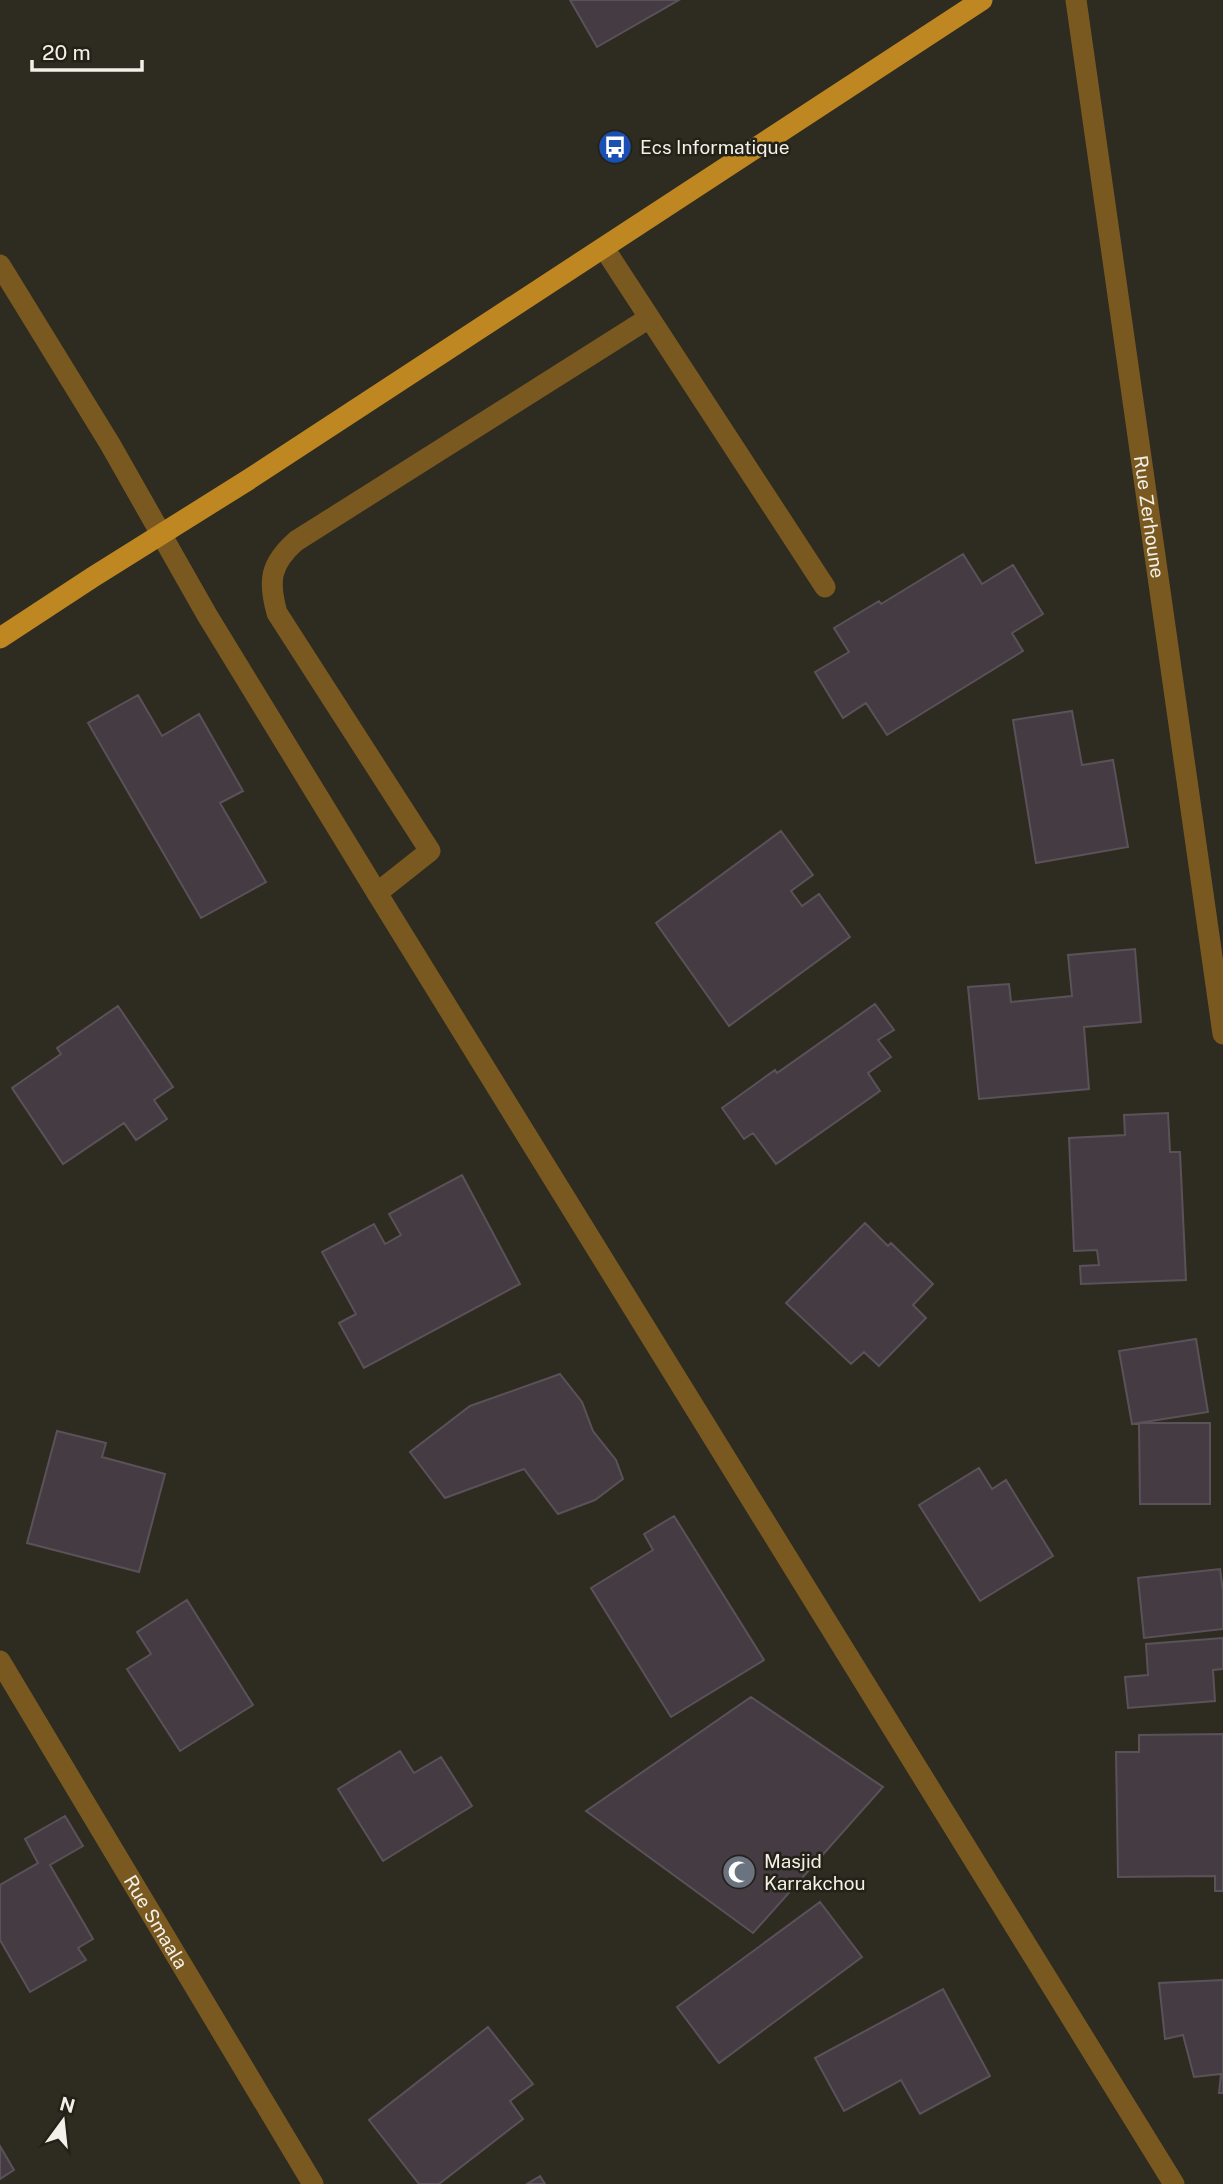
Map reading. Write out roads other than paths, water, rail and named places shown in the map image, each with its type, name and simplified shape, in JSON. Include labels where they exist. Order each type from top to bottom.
[{"type":"main road","points":[[0,638],[248,480],[982,0]]},
{"type":"street","name":"Rue Zerhoune","points":[[1076,0],[1223,1034]]},
{"type":"street","points":[[604,248],[825,587]]},
{"type":"street","points":[[0,265],[162,533],[207,615],[377,893],[1174,2184]]},
{"type":"street","points":[[377,893],[430,851],[277,613],[271,592],[273,569],[282,552],[296,541],[649,318]]},
{"type":"street","name":"Rue Smaala","points":[[0,1661],[313,2184]]},
{"type":"place","name":"Ecs Informatique","points":[[615,147]]},
{"type":"place","name":"Masjid Karrakchou","points":[[739,1872]]}]
